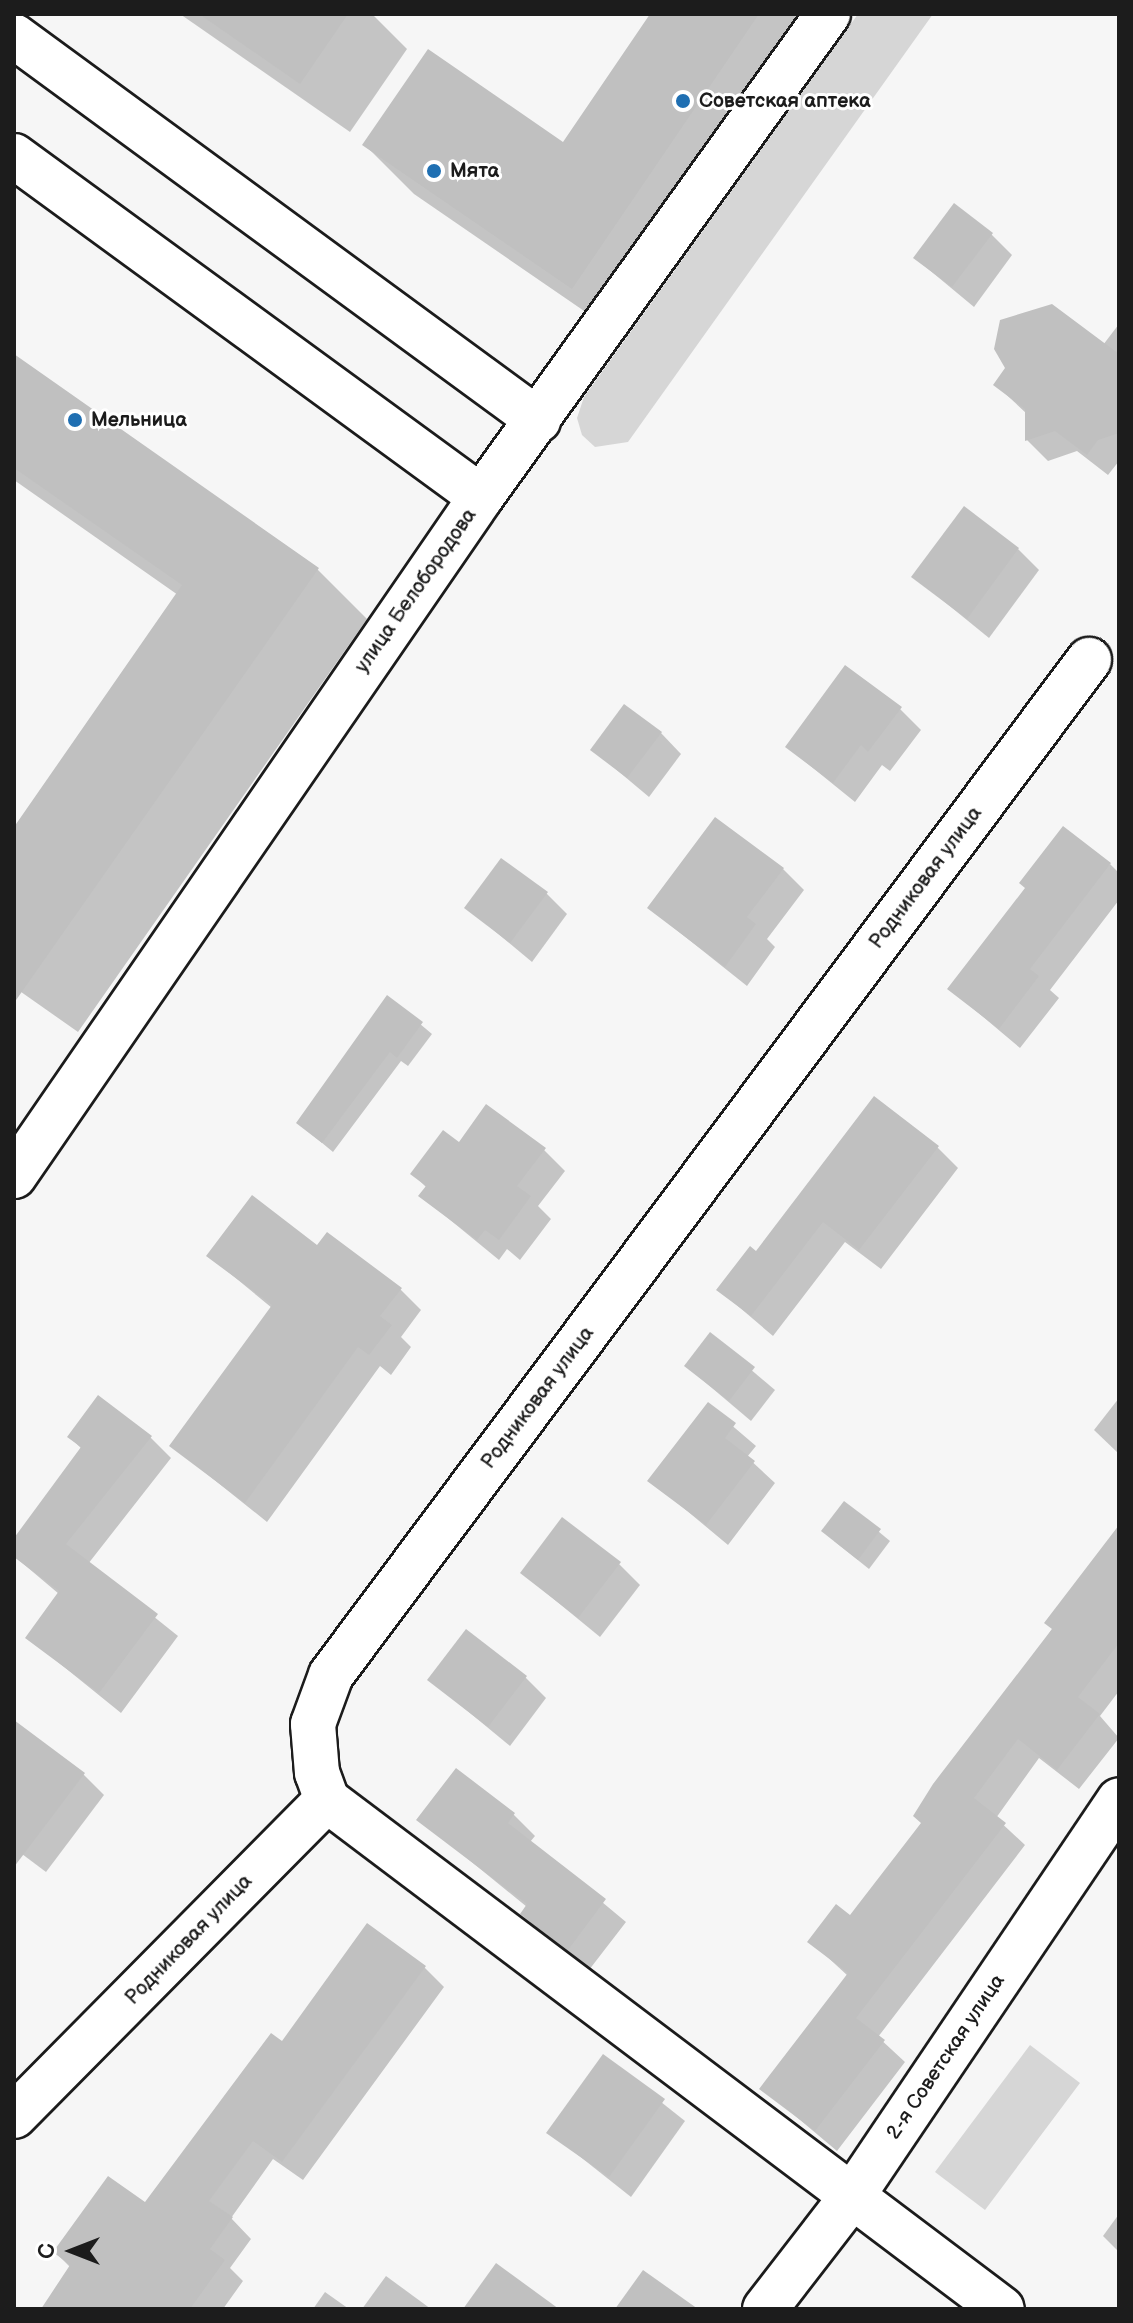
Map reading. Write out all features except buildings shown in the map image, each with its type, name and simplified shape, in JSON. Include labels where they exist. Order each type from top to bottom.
[{"type":"street","name":"улица Белобородова","points":[[14,1176],[481,497],[828,14]]},
{"type":"street","points":[[14,36],[538,420]]},
{"type":"street","points":[[14,156],[481,497]]},
{"type":"street","name":"Родниковая улица","points":[[14,2116],[327,1800],[317,1773],[313,1724],[331,1675],[1089,660]]},
{"type":"street","points":[[327,1800],[1002,2309]]},
{"type":"street","name":"2-я Советская улица","points":[[765,2309],[853,2195],[1119,1800]]},
{"type":"shaded area","points":[[858,14],[933,14],[628,442],[595,447],[582,435],[577,418],[584,397]]},
{"type":"shaded area","points":[[1030,2045],[1080,2083],[985,2210],[935,2172]]},
{"type":"place","name":"Советская аптека","points":[[683,101]]},
{"type":"place","name":"Мята","points":[[434,171]]},
{"type":"place","name":"Мельница","points":[[75,420]]}]
